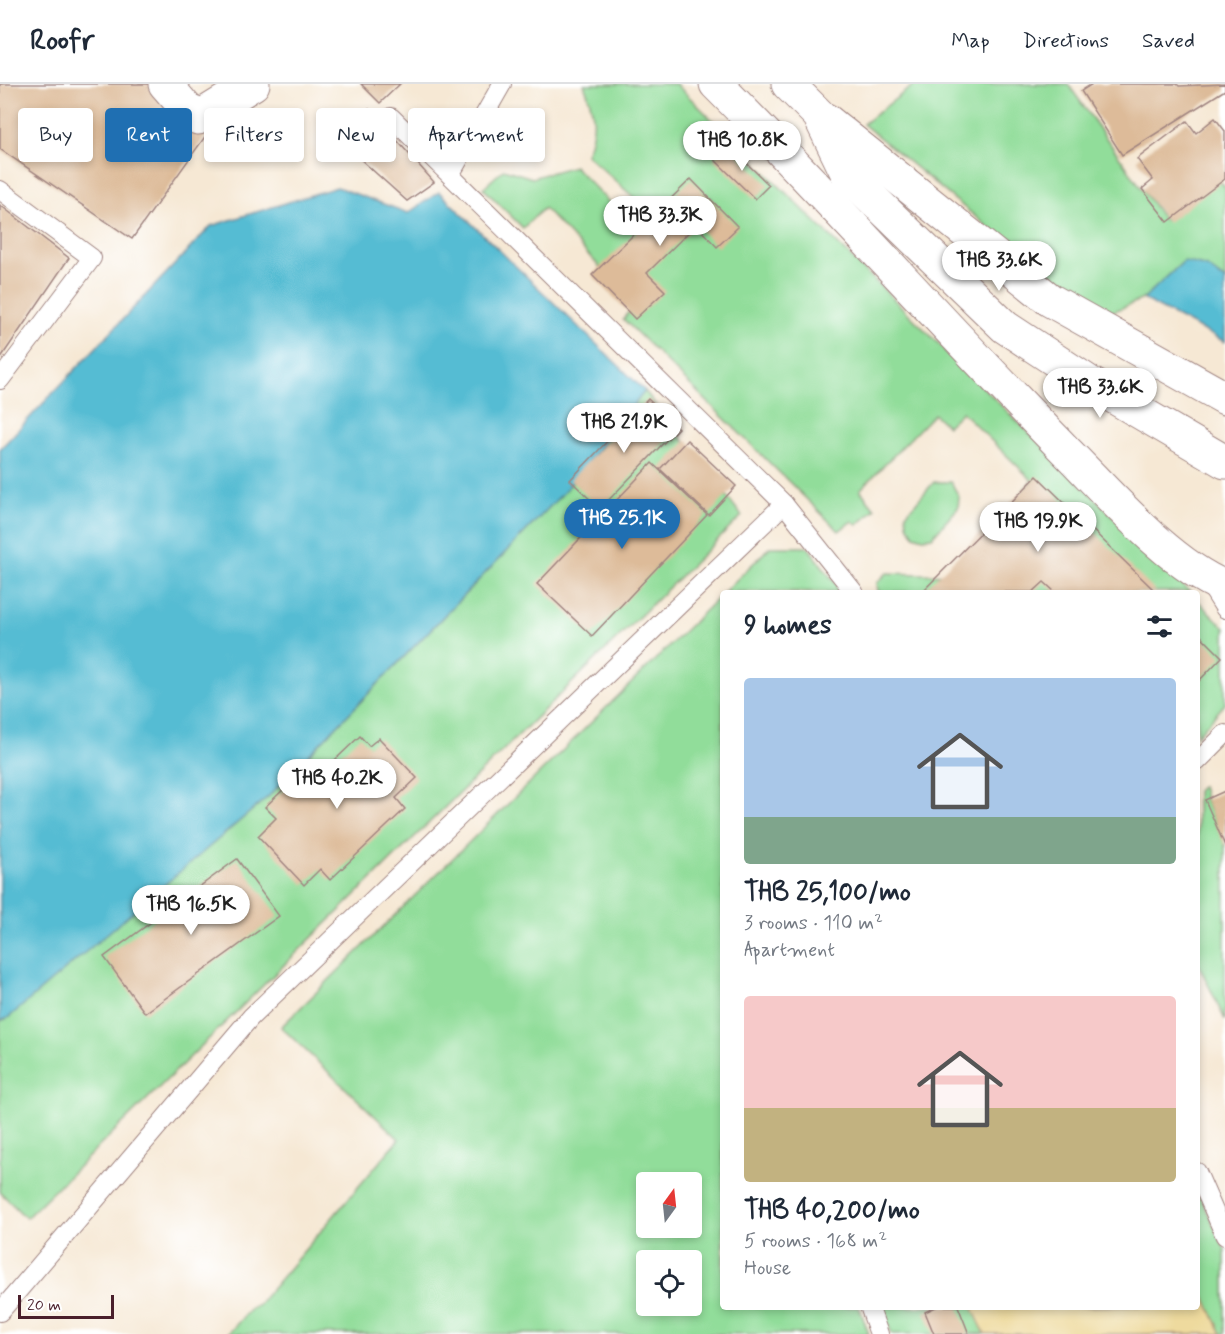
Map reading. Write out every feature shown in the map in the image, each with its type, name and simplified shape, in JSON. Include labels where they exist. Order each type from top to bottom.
[{"type":"street","points":[[165,84],[193,116],[198,118],[253,84]]},
{"type":"street","points":[[716,84],[780,147],[999,383],[1138,524],[1216,583]]},
{"type":"street","points":[[788,84],[819,115],[1050,300],[1225,398]]},
{"type":"street","points":[[819,115],[848,175],[971,298],[1005,327],[1090,383],[1225,462]]},
{"type":"street","points":[[780,147],[848,175]]},
{"type":"lane","points":[[450,175],[502,84]]},
{"type":"lane","points":[[396,122],[784,504],[852,590]]},
{"type":"lane","points":[[0,190],[92,258],[0,380]]},
{"type":"lane","points":[[0,1312],[251,1017],[784,504]]},
{"type":"lane","points":[[1216,583],[1225,609]]},
{"type":"lane","points":[[1200,760],[1223,744]]},
{"type":"lane","points":[[1200,1179],[1225,1236]]},
{"type":"lane","points":[[870,1310],[879,1334]]},
{"type":"green space","points":[[584,84],[676,84],[1188,590],[878,590],[877,583],[887,573],[951,575],[1032,480],[962,412],[947,426],[934,414],[860,490],[875,509],[857,525],[852,521],[839,531],[623,319],[635,304],[544,208],[523,228],[483,188],[504,169],[532,178],[574,166],[638,232],[654,216],[586,154],[593,127],[590,102]]},
{"type":"green space","points":[[915,84],[1068,84],[1164,220],[1217,178],[1225,187],[1225,280],[1207,267],[1184,261],[1143,299],[1110,313],[1062,288],[863,124]]},
{"type":"green space","points":[[645,391],[742,516],[26,1218],[0,1192],[0,1021],[8,1017],[269,796],[565,491]]},
{"type":"green space","points":[[934,482],[951,482],[959,497],[958,508],[932,537],[923,538],[914,535],[907,524],[906,514]]},
{"type":"green space","points":[[770,547],[808,547],[840,590],[726,590]]},
{"type":"green space","points":[[720,596],[720,1310],[860,1310],[869,1334],[228,1334],[251,1308],[259,1304],[399,1139],[281,1027]]},
{"type":"green space","points":[[1200,603],[1225,628],[1225,704],[1200,733]]},
{"type":"green space","points":[[1202,786],[1205,800],[1225,844],[1225,1020],[1200,967],[1200,788]]},
{"type":"green space","points":[[1200,1196],[1225,1250],[1225,1334],[892,1334],[882,1310],[1200,1310]]},
{"type":"sand","points":[[1200,1286],[1222,1334],[985,1334],[973,1310],[1200,1310]]},
{"type":"water","points":[[337,187],[408,213],[439,192],[645,391],[565,491],[269,796],[8,1018],[0,1021],[0,449],[211,226]]},
{"type":"water","points":[[1184,261],[1207,267],[1225,280],[1225,342],[1143,299]]},
{"type":"building","points":[[0,84],[157,84],[176,108],[105,108],[105,162],[187,162],[132,239],[19,162],[93,162],[93,108],[18,108],[18,161],[0,149]]},
{"type":"building","points":[[361,84],[400,84],[380,103]]},
{"type":"building","points":[[1092,84],[1177,84],[1179,86],[1225,84],[1225,90],[1122,155],[1081,91]]},
{"type":"building","points":[[1215,118],[1225,131],[1225,179],[1168,222],[1142,189],[1153,180],[1137,159],[1187,121],[1196,133]]},
{"type":"building","points":[[192,121],[204,131],[204,138],[192,155]]},
{"type":"building","points":[[396,139],[408,153],[408,162],[416,162],[434,182],[407,201],[364,162],[396,162]]},
{"type":"building","points":[[728,145],[769,185],[755,199],[714,159]]},
{"type":"building","points":[[691,179],[738,227],[717,247],[696,225],[647,273],[665,291],[635,319],[592,275]]},
{"type":"building","points":[[0,205],[69,258],[0,359]]},
{"type":"building","points":[[648,399],[678,428],[600,509],[570,480]]},
{"type":"building","points":[[687,440],[736,486],[709,515],[660,469]]},
{"type":"building","points":[[652,463],[707,515],[592,636],[537,584]]},
{"type":"building","points":[[1037,476],[1154,590],[1053,590],[1044,582],[1035,590],[924,590]]},
{"type":"building","points":[[1200,635],[1222,657],[1200,680]]},
{"type":"building","points":[[360,736],[369,746],[379,738],[417,778],[396,798],[405,809],[330,880],[320,869],[304,885],[258,836],[276,818],[265,807],[305,769],[315,779]]},
{"type":"building","points":[[1225,791],[1225,846],[1205,800]]},
{"type":"building","points":[[237,859],[279,916],[145,1013],[104,957]]},
{"type":"building","points":[[960,1310],[969,1334],[934,1334],[925,1312]]}]
